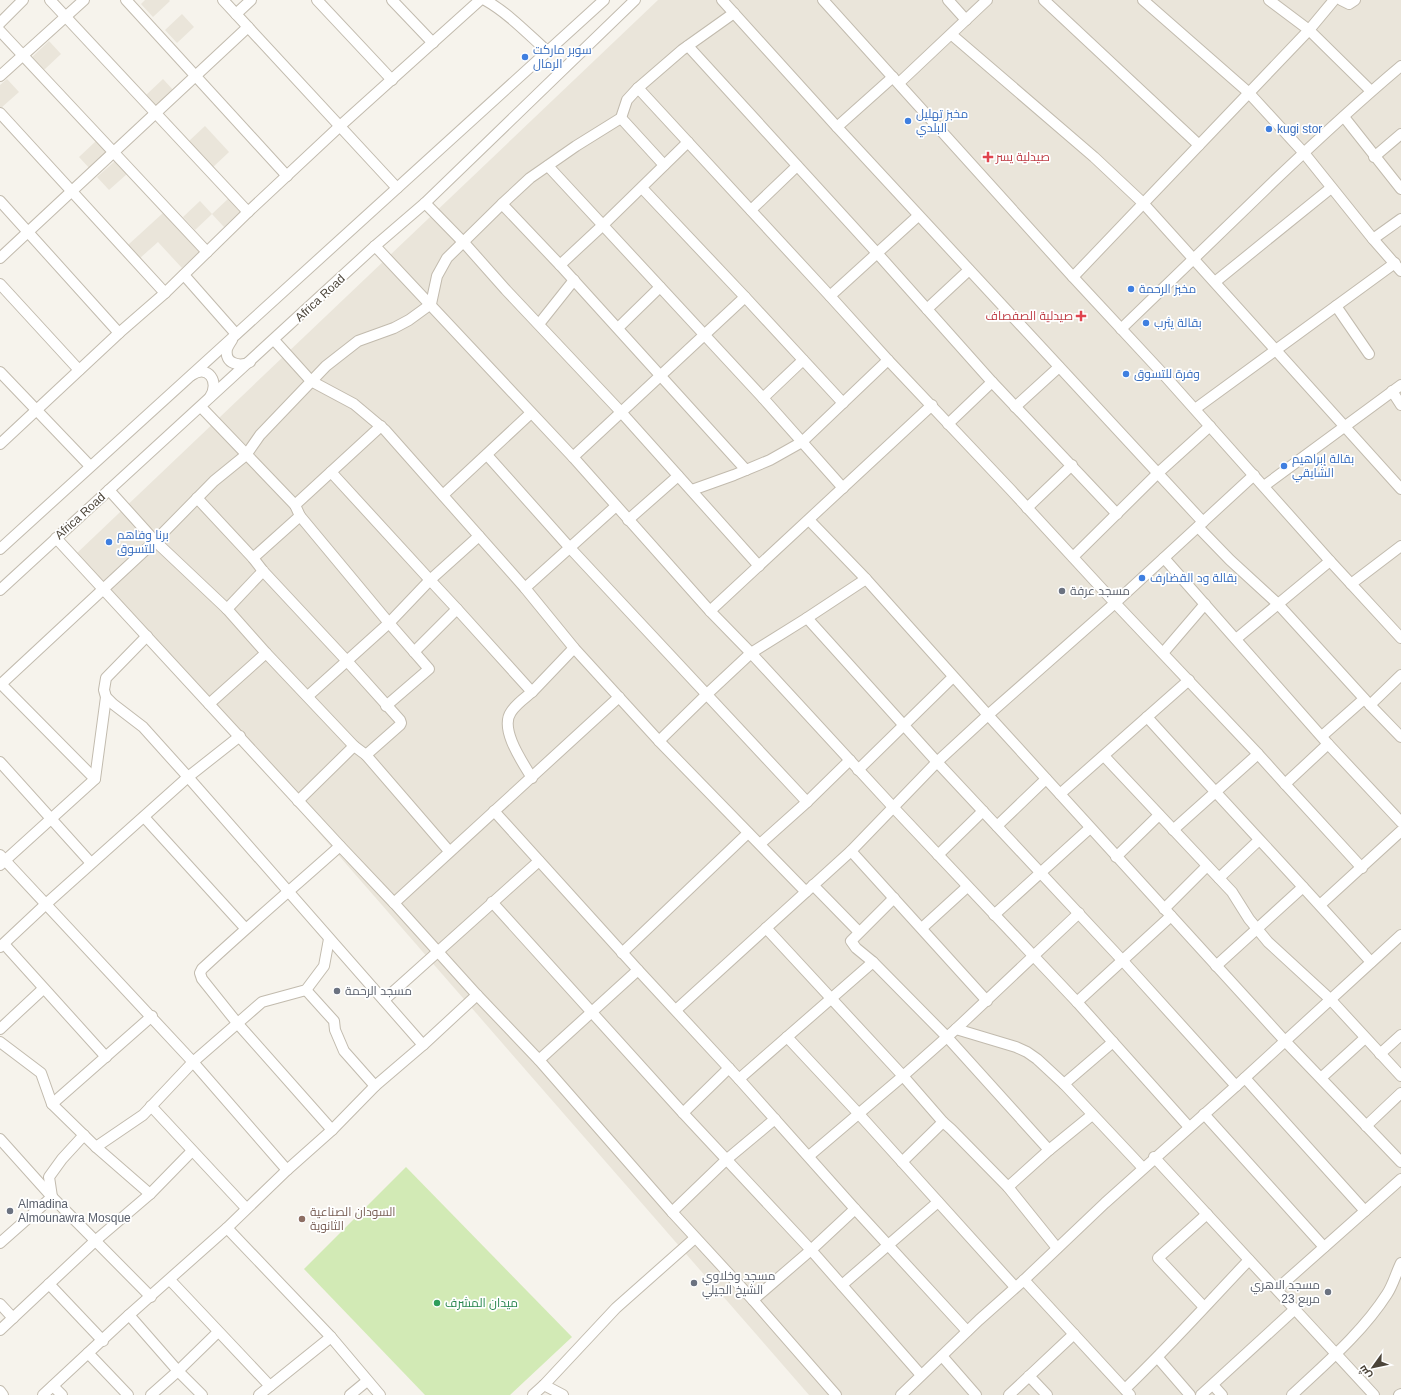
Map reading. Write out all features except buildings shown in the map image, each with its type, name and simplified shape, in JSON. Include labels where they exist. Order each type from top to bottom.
[{"type":"street","points":[[0,23],[23,0]]},
{"type":"street","points":[[50,0],[248,212]]},
{"type":"street","points":[[0,76],[84,0]]},
{"type":"street","points":[[126,0],[287,176]]},
{"type":"street","points":[[223,0],[397,188]]},
{"type":"street","points":[[236,14],[251,0]]},
{"type":"street","points":[[316,0],[392,80]]},
{"type":"street","points":[[392,0],[433,43]]},
{"type":"street","points":[[0,444],[119,333],[184,276],[248,212],[340,126],[480,0]]},
{"type":"street","points":[[485,0],[496,6],[518,24],[547,51]]},
{"type":"street","name":"Africa Road","points":[[0,590],[425,203],[635,0]]},
{"type":"street","points":[[722,0],[918,216],[1158,473],[1230,560],[1278,604],[1401,737]]},
{"type":"street","points":[[824,0],[1072,277],[1195,409],[1330,561],[1401,638]]},
{"type":"street","points":[[948,0],[966,20]]},
{"type":"street","points":[[837,127],[952,35],[987,0]]},
{"type":"street","points":[[1044,0],[1199,145]]},
{"type":"street","points":[[1143,0],[1248,92],[1304,153],[1373,239],[1398,267],[1336,306],[1195,409]]},
{"type":"street","points":[[1269,0],[1309,30],[1371,91]]},
{"type":"street","points":[[1072,277],[1309,30],[1334,0]]},
{"type":"street","points":[[1341,0],[1349,4],[1355,0]]},
{"type":"street","points":[[0,549],[602,1]]},
{"type":"street","points":[[94,779],[1,684],[155,541],[214,481],[246,455],[260,435],[326,366],[358,341],[394,328],[409,320],[431,304],[437,276],[447,258],[530,178],[620,118],[627,100],[638,88],[688,46],[734,12]]},
{"type":"street","points":[[0,258],[248,27]]},
{"type":"street","points":[[0,31],[207,252]]},
{"type":"street","points":[[952,35],[1094,157],[1143,203],[1401,489]]},
{"type":"street","points":[[688,46],[992,382],[1117,514]]},
{"type":"street","points":[[1121,329],[1193,258],[1304,153],[1371,91],[1401,66]]},
{"type":"street","points":[[638,88],[888,360],[1189,680],[1362,868]]},
{"type":"street","points":[[0,113],[165,293]]},
{"type":"street","points":[[1344,117],[1374,157],[1401,189]]},
{"type":"street","points":[[620,118],[664,165]]},
{"type":"street","points":[[1374,157],[1401,134]]},
{"type":"street","points":[[560,265],[642,188],[688,142]]},
{"type":"street","points":[[548,166],[763,398],[843,488]]},
{"type":"street","points":[[751,210],[797,166]]},
{"type":"street","points":[[642,188],[745,296],[843,403]]},
{"type":"street","points":[[1215,282],[1331,188]]},
{"type":"street","points":[[0,201],[119,333]]},
{"type":"street","points":[[425,203],[464,242],[501,284],[621,412],[759,566]]},
{"type":"street","points":[[502,204],[574,280],[746,470]]},
{"type":"street","points":[[830,296],[918,216]]},
{"type":"street","points":[[1373,239],[1401,219]]},
{"type":"street","points":[[376,246],[531,413],[573,456],[710,611],[751,653],[858,770],[1076,1002],[1189,1127]]},
{"type":"street","points":[[927,309],[969,270]]},
{"type":"street","points":[[184,276],[235,335]]},
{"type":"street","points":[[539,324],[574,280]]},
{"type":"street","points":[[0,284],[79,370]]},
{"type":"street","points":[[618,328],[660,287]]},
{"type":"street","points":[[573,456],[661,376],[745,296]]},
{"type":"street","points":[[1336,306],[1369,354]]},
{"type":"street","points":[[235,335],[227,349],[230,360],[233,363],[241,365],[253,359]]},
{"type":"street","points":[[274,340],[311,381],[354,404],[381,426],[525,588],[574,648],[659,741],[748,833],[859,932]]},
{"type":"street","points":[[763,398],[803,360]]},
{"type":"street","points":[[692,490],[776,457],[802,442],[888,360]]},
{"type":"street","points":[[1015,407],[1059,367]]},
{"type":"street","points":[[0,372],[90,466]]},
{"type":"street","points":[[190,376],[198,372],[203,372],[211,376],[214,389],[204,404],[246,455],[295,505],[300,516],[389,623],[429,668],[386,706]]},
{"type":"street","points":[[948,424],[992,382]]},
{"type":"street","points":[[1264,486],[1401,385]]},
{"type":"street","points":[[1392,392],[1401,405]]},
{"type":"street","points":[[710,611],[932,406]]},
{"type":"street","points":[[442,495],[487,456],[531,413]]},
{"type":"street","points":[[295,505],[381,426]]},
{"type":"street","points":[[1073,557],[1158,473],[1210,426]]},
{"type":"street","points":[[487,456],[570,548],[807,802]]},
{"type":"street","points":[[1027,508],[1072,465]]},
{"type":"street","points":[[331,472],[532,692]]},
{"type":"street","points":[[676,1010],[851,851],[937,762],[1115,603],[1254,475]]},
{"type":"street","points":[[628,520],[678,476]]},
{"type":"street","points":[[109,490],[155,541],[227,609],[266,653],[354,746],[366,755],[449,851]]},
{"type":"street","points":[[197,498],[347,661],[401,723],[366,755]]},
{"type":"street","points":[[525,588],[616,506]]},
{"type":"street","points":[[253,558],[300,516]]},
{"type":"street","points":[[809,520],[866,579],[1116,857],[1285,1041],[1401,1162]]},
{"type":"street","points":[[0,539],[14,536]]},
{"type":"street","points":[[308,696],[389,623],[430,580],[479,536]]},
{"type":"street","points":[[56,538],[394,903],[437,952],[539,1060],[695,1238],[753,1300],[836,1395]]},
{"type":"street","points":[[1352,584],[1401,546]]},
{"type":"street","points":[[1164,558],[1325,740],[1401,822]]},
{"type":"street","points":[[1236,639],[1330,561]]},
{"type":"street","points":[[227,609],[263,571]]},
{"type":"street","points":[[659,741],[751,653],[866,579]]},
{"type":"street","points":[[1163,653],[1205,604]]},
{"type":"street","points":[[414,652],[457,609]]},
{"type":"street","points":[[807,618],[904,726],[1123,961],[1236,1086]]},
{"type":"street","points":[[147,636],[106,678],[104,690],[106,697],[94,779],[51,819],[2,860],[46,904],[152,1016],[194,1062],[287,1170]]},
{"type":"street","points":[[532,778],[514,745],[507,725],[510,712],[532,692],[574,648]]},
{"type":"street","points":[[209,704],[266,653]]},
{"type":"street","points":[[1285,784],[1325,740],[1367,702],[1401,675]]},
{"type":"street","points":[[858,770],[954,677]]},
{"type":"street","points":[[1060,794],[1189,680]]},
{"type":"street","points":[[106,697],[143,727],[423,1045]]},
{"type":"street","points":[[394,903],[449,851],[532,778],[619,697]]},
{"type":"street","points":[[1147,717],[1371,962]]},
{"type":"street","points":[[106,1057],[2,946],[91,863],[188,777],[240,736]]},
{"type":"street","points":[[298,800],[354,746]]},
{"type":"street","points":[[1174,830],[1258,754]]},
{"type":"street","points":[[1104,756],[1232,892],[1257,930],[1279,953],[1330,999],[1401,1076]]},
{"type":"street","points":[[760,844],[807,802],[850,760]]},
{"type":"street","points":[[0,762],[91,863]]},
{"type":"street","points":[[997,826],[1046,779]]},
{"type":"street","points":[[494,811],[967,1331]]},
{"type":"street","points":[[938,855],[983,811]]},
{"type":"street","points":[[1116,857],[1159,815]]},
{"type":"street","points":[[144,817],[245,928]]},
{"type":"street","points":[[994,915],[1090,828]]},
{"type":"street","points":[[1320,905],[1401,831]]},
{"type":"street","points":[[622,953],[748,833]]},
{"type":"street","points":[[1219,878],[1259,840]]},
{"type":"street","points":[[332,1130],[238,1024],[202,979],[200,973],[202,969],[245,928],[289,892],[340,846]]},
{"type":"street","points":[[851,851],[987,1001]]},
{"type":"street","points":[[384,1000],[539,861]]},
{"type":"street","points":[[1076,1002],[1123,961],[1168,912],[1207,866]]},
{"type":"street","points":[[922,928],[967,887]]},
{"type":"street","points":[[1216,966],[1303,887]]},
{"type":"street","points":[[894,898],[851,941],[856,948],[873,962],[947,1037],[1049,1150]]},
{"type":"street","points":[[492,902],[726,1160],[811,1250],[921,1375]]},
{"type":"street","points":[[809,1156],[956,1029],[1078,914]]},
{"type":"street","points":[[766,928],[903,1076],[943,1122],[1008,1187],[1057,1248]]},
{"type":"street","points":[[901,1395],[967,1331],[1024,1280],[1142,1168],[1245,1078],[1401,934]]},
{"type":"street","points":[[96,1147],[143,1115],[194,1062],[262,1002],[306,990],[324,966],[329,939]]},
{"type":"street","points":[[739,1079],[873,962]]},
{"type":"street","points":[[539,1060],[638,970]]},
{"type":"street","points":[[0,1029],[43,989]]},
{"type":"street","points":[[306,990],[334,1021],[335,1030],[344,1051],[375,1086]]},
{"type":"street","points":[[43,1395],[227,1228],[246,1208],[332,1130],[375,1086],[423,1045],[477,995]]},
{"type":"street","points":[[52,1104],[152,1016]]},
{"type":"street","points":[[956,1029],[1016,1047],[1037,1059],[1064,1084],[1142,1168]]},
{"type":"street","points":[[1380,1054],[1401,1035]]},
{"type":"street","points":[[787,1037],[858,1113],[1015,1287]]},
{"type":"street","points":[[1321,1078],[1365,1038]]},
{"type":"street","points":[[0,1042],[41,1073],[52,1104],[96,1147],[150,1194]]},
{"type":"street","points":[[1064,1084],[1113,1042]]},
{"type":"street","points":[[683,1113],[729,1068]]},
{"type":"street","points":[[1245,1078],[1365,1211]]},
{"type":"street","points":[[1366,1126],[1401,1093]]},
{"type":"street","points":[[151,1106],[246,1208]]},
{"type":"street","points":[[1204,1114],[1324,1247]]},
{"type":"street","points":[[1008,1187],[1049,1150],[1092,1115]]},
{"type":"street","points":[[672,1212],[726,1160],[775,1119]]},
{"type":"street","points":[[902,1162],[943,1122]]},
{"type":"street","points":[[52,1197],[49,1177],[62,1159],[84,1135]]},
{"type":"street","points":[[0,1139],[52,1197],[151,1297]]},
{"type":"street","points":[[0,1155],[8,1148]]},
{"type":"street","points":[[0,1330],[95,1241],[150,1194],[192,1151]]},
{"type":"street","points":[[1154,1157],[1374,1395]]},
{"type":"street","points":[[1277,1289],[1401,1179]]},
{"type":"street","points":[[0,1243],[52,1197]]},
{"type":"street","points":[[842,1285],[938,1202]]},
{"type":"street","points":[[753,1300],[811,1250],[855,1209]]},
{"type":"street","points":[[1204,1307],[1158,1258],[1207,1214]]},
{"type":"street","points":[[227,1228],[331,1337],[380,1395]]},
{"type":"street","points":[[533,1395],[544,1386],[616,1308],[695,1238]]},
{"type":"street","points":[[1024,1280],[1128,1392],[1204,1307],[1250,1260]]},
{"type":"street","points":[[1292,1395],[1336,1353],[1371,1316],[1388,1293],[1401,1263]]},
{"type":"street","points":[[170,1280],[270,1386]]},
{"type":"street","points":[[49,1284],[103,1341]]},
{"type":"street","points":[[0,1304],[13,1318]]},
{"type":"street","points":[[1201,1395],[1295,1309]]},
{"type":"street","points":[[129,1316],[178,1371],[202,1395]]},
{"type":"street","points":[[151,1395],[218,1332]]},
{"type":"street","points":[[1009,1395],[1074,1334]]},
{"type":"street","points":[[259,1395],[331,1337]]},
{"type":"street","points":[[88,1353],[128,1395]]},
{"type":"street","points":[[942,1356],[976,1395]]},
{"type":"street","points":[[1158,1358],[1190,1395]]},
{"type":"street","points":[[1029,1376],[1047,1395]]},
{"type":"street","points":[[350,1395],[367,1381]]},
{"type":"street","points":[[1213,1385],[1222,1395]]},
{"type":"street","points":[[53,1386],[62,1395]]},
{"type":"street","points":[[544,1386],[563,1395]]},
{"type":"street","points":[[0,1391],[3,1395]]},
{"type":"shaded area","points":[[145,0],[170,1],[153,17],[141,4]]},
{"type":"shaded area","points":[[658,0],[1401,0],[1401,1395],[809,1395],[76,554]]},
{"type":"shaded area","points":[[182,14],[194,27],[177,43],[165,30]]},
{"type":"shaded area","points":[[49,41],[61,54],[44,70],[32,57]]},
{"type":"shaded area","points":[[7,79],[19,92],[1,108],[0,85]]},
{"type":"shaded area","points":[[163,79],[175,92],[158,108],[146,95]]},
{"type":"shaded area","points":[[205,126],[229,152],[212,168],[188,142]]},
{"type":"shaded area","points":[[96,141],[108,154],[91,170],[79,157]]},
{"type":"shaded area","points":[[115,161],[127,174],[109,190],[97,177]]},
{"type":"shaded area","points":[[229,198],[241,211],[224,227],[212,214]]},
{"type":"shaded area","points":[[200,201],[212,214],[195,230],[183,217]]},
{"type":"shaded area","points":[[163,213],[199,252],[182,268],[158,242],[140,258],[128,245]]},
{"type":"green space","name":"ميدان المشرف","points":[[406,1167],[572,1337],[510,1395],[425,1395],[304,1269]]},
{"type":"place","name":"سوبر ماركت الرمال","points":[[525,57]]},
{"type":"place","name":"مخبز تهليل البلدي","points":[[908,121]]},
{"type":"place","name":"kugi stor","points":[[1269,129]]},
{"type":"place","name":"صيدلية يسر","points":[[988,157]]},
{"type":"place","name":"مخبز الرحمة","points":[[1131,289]]},
{"type":"place","name":"صيدلية الصفصاف","points":[[1081,316]]},
{"type":"place","name":"بقالة يثرب","points":[[1146,323]]},
{"type":"place","name":"وفرة للتسوق","points":[[1126,374]]},
{"type":"place","name":"بقالة إبراهيم الشايقي","points":[[1284,466]]},
{"type":"place","name":"برنا وفاهم للتسوق","points":[[109,542]]},
{"type":"place","name":"بقالة ود القضارف","points":[[1142,578]]},
{"type":"place","name":"مسجد عرفة","points":[[1062,591]]},
{"type":"place","name":"مسجد الرحمة","points":[[337,991]]},
{"type":"place","name":"Almadina Almounawra Mosque","points":[[10,1211]]},
{"type":"place","name":"السودان الصناعية الثانوية","points":[[302,1219]]},
{"type":"place","name":"مسجد وخلاوي الشيخ الجيلي","points":[[694,1283]]},
{"type":"place","name":"مسجد الاهري مربع 23","points":[[1328,1292]]},
{"type":"place","name":"ميدان المشرف","points":[[437,1303]]}]
